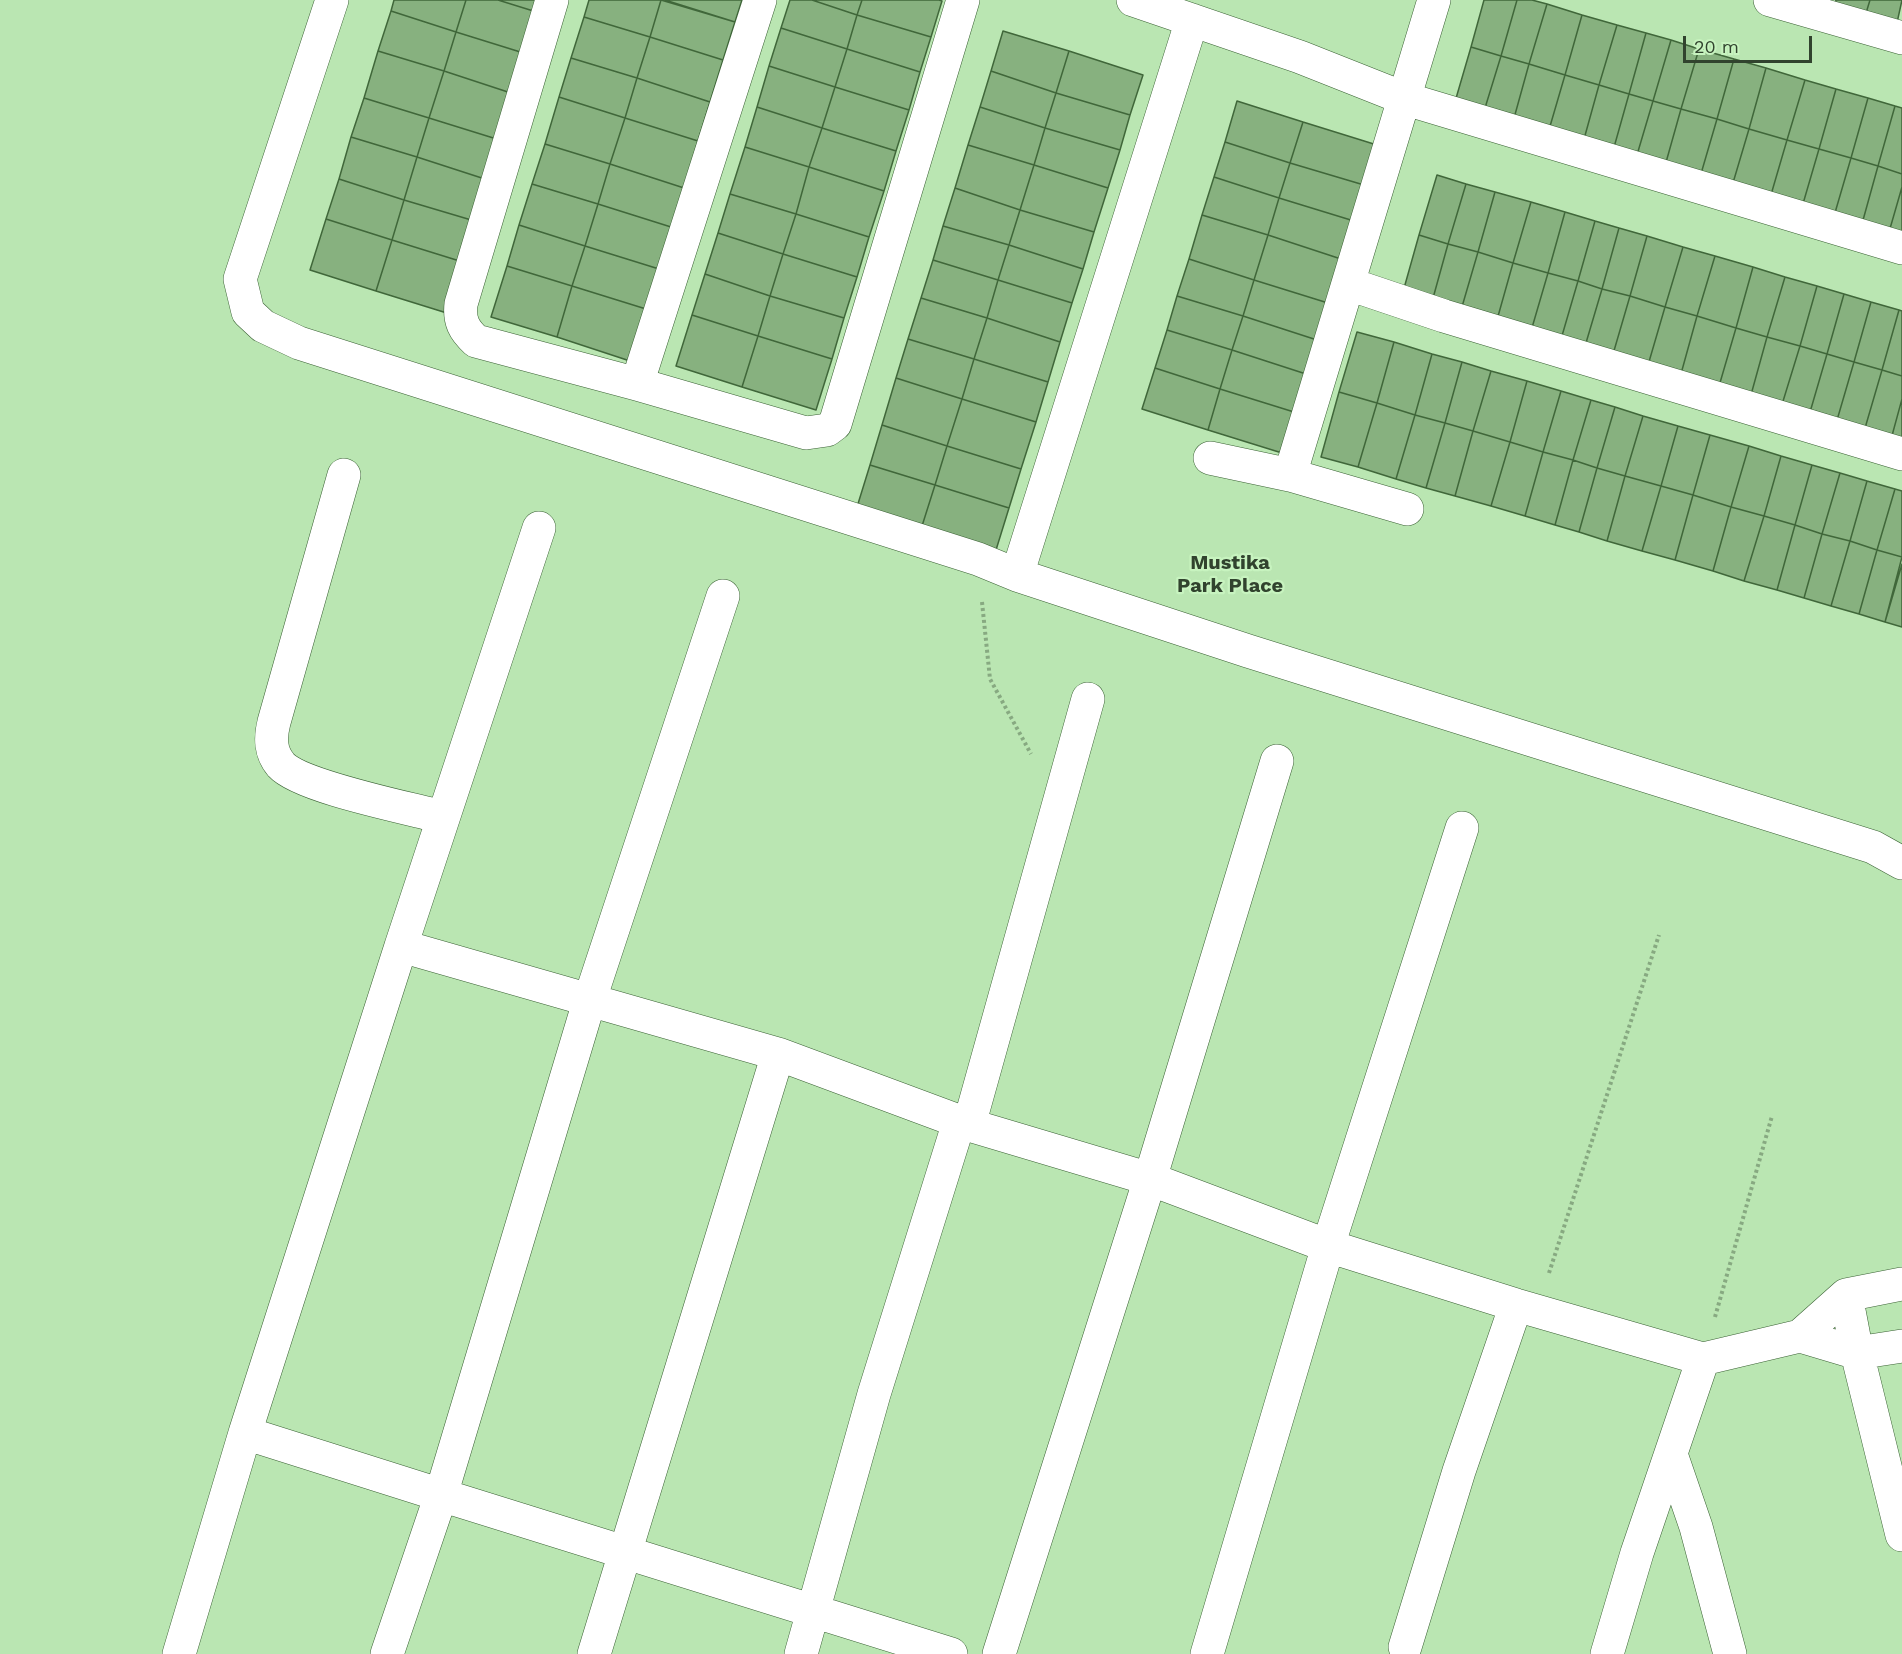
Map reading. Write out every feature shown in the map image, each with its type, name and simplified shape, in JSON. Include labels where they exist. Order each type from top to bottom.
[{"type":"street","points":[[332,0],[240,279],[248,312],[263,326],[299,343],[978,559],[1017,575],[1248,651],[1873,847],[1902,863]]},
{"type":"street","points":[[552,0],[460,315],[465,330],[476,341],[637,384],[806,433],[827,430],[835,424],[963,0]]},
{"type":"street","points":[[637,384],[760,0]]},
{"type":"street","points":[[1133,0],[1300,57],[1406,99],[1902,248]]},
{"type":"street","points":[[1290,476],[1406,99],[1434,0]]},
{"type":"street","points":[[1770,0],[1902,38]]},
{"type":"street","points":[[1017,575],[1192,20]]},
{"type":"street","points":[[1349,284],[1444,316],[1902,454]]},
{"type":"street","points":[[1210,458],[1290,476],[1407,509]]},
{"type":"street","points":[[344,475],[274,722],[270,738],[273,751],[280,764],[301,780],[442,817]]},
{"type":"street","points":[[179,1654],[245,1433],[442,817],[539,528]]},
{"type":"street","points":[[387,1654],[441,1495],[589,1002],[723,596]]},
{"type":"street","points":[[801,1654],[874,1394],[964,1123],[1088,699]]},
{"type":"street","points":[[999,1654],[1150,1179],[1277,761]]},
{"type":"street","points":[[1207,1654],[1328,1246],[1462,828]]},
{"type":"street","points":[[401,946],[589,1002],[778,1054],[964,1123],[1150,1179],[1328,1246],[1526,1308],[1703,1359],[1800,1336],[1846,1295],[1902,1284]]},
{"type":"street","points":[[594,1654],[778,1054]]},
{"type":"street","points":[[1846,1295],[1857,1353],[1902,1535]]},
{"type":"street","points":[[1405,1647],[1459,1471],[1526,1308]]},
{"type":"street","points":[[1800,1336],[1857,1353],[1902,1346]]},
{"type":"street","points":[[1607,1654],[1637,1553],[1672,1457],[1703,1359]]},
{"type":"street","points":[[245,1433],[951,1654]]},
{"type":"street","points":[[1672,1457],[1696,1527],[1730,1654]]},
{"type":"path","points":[[978,559],[990,679],[1006,713],[1059,801]]},
{"type":"path","points":[[1526,1308],[1659,935]]},
{"type":"path","points":[[1703,1359],[1772,1116]]},
{"type":"building","points":[[394,0],[466,0],[456,32],[391,11]]},
{"type":"building","points":[[466,0],[498,0],[543,14],[530,55],[456,32]]},
{"type":"building","points":[[498,0],[547,0],[543,14]]},
{"type":"building","points":[[589,0],[661,0],[650,37],[584,17]]},
{"type":"building","points":[[661,0],[735,22],[723,60],[650,37]]},
{"type":"building","points":[[665,0],[742,0],[735,22]]},
{"type":"building","points":[[790,0],[812,0],[857,15],[847,49],[781,28]]},
{"type":"building","points":[[812,0],[862,0],[857,15]]},
{"type":"building","points":[[862,0],[942,1],[931,37],[857,15]]},
{"type":"building","points":[[1484,0],[1517,0],[1501,56],[1471,47]]},
{"type":"building","points":[[1517,0],[1532,0],[1547,4],[1529,64],[1501,56]]},
{"type":"building","points":[[1836,0],[1870,0],[1863,23],[1832,13]]},
{"type":"building","points":[[1870,0],[1902,0],[1895,32],[1863,23]]},
{"type":"building","points":[[1547,4],[1582,15],[1565,75],[1529,64]]},
{"type":"building","points":[[391,11],[456,32],[444,71],[378,51]]},
{"type":"building","points":[[857,15],[931,37],[920,72],[847,49]]},
{"type":"building","points":[[1582,15],[1617,25],[1599,85],[1565,75]]},
{"type":"building","points":[[584,17],[650,37],[637,78],[571,58]]},
{"type":"building","points":[[1617,25],[1646,33],[1629,94],[1599,85]]},
{"type":"building","points":[[781,28],[847,49],[835,87],[769,66]]},
{"type":"building","points":[[1003,31],[1069,51],[1056,93],[991,71]]},
{"type":"building","points":[[456,32],[530,55],[517,95],[444,71]]},
{"type":"building","points":[[1646,33],[1671,40],[1653,101],[1629,94]]},
{"type":"building","points":[[650,37],[723,60],[710,102],[637,78]]},
{"type":"building","points":[[1671,40],[1699,49],[1681,109],[1653,101]]},
{"type":"building","points":[[1471,47],[1501,56],[1481,121],[1452,112]]},
{"type":"building","points":[[847,49],[920,72],[909,110],[835,87]]},
{"type":"building","points":[[1699,49],[1734,59],[1717,119],[1681,109]]},
{"type":"building","points":[[378,51],[444,71],[429,118],[364,98]]},
{"type":"building","points":[[1069,51],[1143,75],[1130,115],[1056,93]]},
{"type":"building","points":[[1501,56],[1529,64],[1511,129],[1481,121]]},
{"type":"building","points":[[571,58],[637,78],[625,118],[559,97]]},
{"type":"building","points":[[1734,59],[1766,68],[1749,129],[1717,119]]},
{"type":"building","points":[[1529,64],[1565,75],[1546,140],[1511,129]]},
{"type":"building","points":[[769,66],[835,87],[822,128],[757,107]]},
{"type":"building","points":[[1766,68],[1805,80],[1787,140],[1749,129]]},
{"type":"building","points":[[444,71],[517,95],[503,141],[429,118]]},
{"type":"building","points":[[991,71],[1056,93],[1045,128],[980,107]]},
{"type":"building","points":[[1565,75],[1599,85],[1581,150],[1546,140]]},
{"type":"building","points":[[637,78],[710,102],[698,141],[625,118]]},
{"type":"building","points":[[1805,80],[1836,89],[1819,149],[1787,140]]},
{"type":"building","points":[[1599,85],[1629,94],[1611,158],[1581,150]]},
{"type":"building","points":[[835,87],[909,110],[896,151],[822,128]]},
{"type":"building","points":[[1836,89],[1868,98],[1851,158],[1819,149]]},
{"type":"building","points":[[1056,93],[1130,115],[1120,150],[1045,128]]},
{"type":"building","points":[[1629,94],[1653,101],[1634,165],[1611,158]]},
{"type":"building","points":[[559,97],[625,118],[610,164],[545,144]]},
{"type":"building","points":[[364,98],[429,118],[417,157],[351,137]]},
{"type":"building","points":[[1868,98],[1895,106],[1878,166],[1851,158]]},
{"type":"building","points":[[1237,101],[1303,122],[1290,163],[1225,142]]},
{"type":"building","points":[[1653,101],[1681,109],[1663,173],[1634,165]]},
{"type":"building","points":[[1895,106],[1902,108],[1902,174],[1878,166]]},
{"type":"building","points":[[757,107],[822,128],[809,167],[745,147]]},
{"type":"building","points":[[980,107],[1045,128],[1034,165],[968,145]]},
{"type":"building","points":[[1681,109],[1717,119],[1698,184],[1663,173]]},
{"type":"building","points":[[429,118],[503,141],[491,181],[417,157]]},
{"type":"building","points":[[625,118],[698,141],[684,188],[610,164]]},
{"type":"building","points":[[1717,119],[1749,129],[1730,193],[1698,184]]},
{"type":"building","points":[[1303,122],[1377,145],[1364,185],[1290,163]]},
{"type":"building","points":[[822,128],[896,151],[884,191],[809,167]]},
{"type":"building","points":[[1045,128],[1120,150],[1108,188],[1034,165]]},
{"type":"building","points":[[1749,129],[1787,140],[1768,205],[1730,193]]},
{"type":"building","points":[[351,137],[417,157],[404,200],[339,179]]},
{"type":"building","points":[[1787,140],[1819,149],[1800,214],[1768,205]]},
{"type":"building","points":[[1225,142],[1290,163],[1279,198],[1214,177]]},
{"type":"building","points":[[545,144],[610,164],[598,204],[532,184]]},
{"type":"building","points":[[968,145],[1034,165],[1020,210],[955,188]]},
{"type":"building","points":[[745,147],[809,167],[796,214],[730,194]]},
{"type":"building","points":[[1819,149],[1851,158],[1832,223],[1800,214]]},
{"type":"building","points":[[417,157],[491,181],[478,222],[404,200]]},
{"type":"building","points":[[1851,158],[1878,166],[1860,231],[1832,223]]},
{"type":"building","points":[[1290,163],[1364,185],[1354,221],[1279,198]]},
{"type":"building","points":[[610,164],[684,188],[671,227],[598,204]]},
{"type":"building","points":[[1034,165],[1108,188],[1094,232],[1020,210]]},
{"type":"building","points":[[1878,166],[1902,174],[1902,187],[1887,239],[1860,231]]},
{"type":"building","points":[[809,167],[884,191],[869,237],[796,214]]},
{"type":"building","points":[[1437,175],[1466,184],[1448,244],[1419,235]]},
{"type":"building","points":[[1214,177],[1279,198],[1268,235],[1202,215]]},
{"type":"building","points":[[339,179],[404,200],[392,240],[326,219]]},
{"type":"building","points":[[532,184],[598,204],[585,246],[519,225]]},
{"type":"building","points":[[1466,184],[1495,192],[1478,252],[1448,244]]},
{"type":"building","points":[[1902,187],[1902,244],[1887,239]]},
{"type":"building","points":[[955,188],[1020,210],[1009,245],[943,226]]},
{"type":"building","points":[[1495,192],[1531,202],[1513,263],[1478,252]]},
{"type":"building","points":[[730,194],[796,214],[783,254],[718,233]]},
{"type":"building","points":[[1279,198],[1354,221],[1341,259],[1268,235]]},
{"type":"building","points":[[404,200],[478,222],[466,263],[392,240]]},
{"type":"building","points":[[1531,202],[1565,212],[1548,273],[1513,263]]},
{"type":"building","points":[[598,204],[671,227],[659,269],[585,246]]},
{"type":"building","points":[[1020,210],[1094,232],[1083,269],[1009,245]]},
{"type":"building","points":[[1565,212],[1595,221],[1578,281],[1548,273]]},
{"type":"building","points":[[796,214],[869,237],[857,277],[783,254]]},
{"type":"building","points":[[1202,215],[1268,235],[1254,280],[1189,259]]},
{"type":"building","points":[[326,219],[392,240],[376,291],[310,270]]},
{"type":"building","points":[[1595,221],[1619,228],[1602,289],[1578,281]]},
{"type":"building","points":[[519,225],[585,246],[572,286],[507,266]]},
{"type":"building","points":[[943,226],[1009,245],[998,280],[933,260]]},
{"type":"building","points":[[1619,228],[1647,236],[1630,296],[1602,289]]},
{"type":"building","points":[[718,233],[783,254],[770,296],[705,274]]},
{"type":"building","points":[[1268,235],[1341,259],[1328,303],[1254,280]]},
{"type":"building","points":[[1419,235],[1448,244],[1430,309],[1401,299]]},
{"type":"building","points":[[1647,236],[1683,247],[1665,307],[1630,296]]},
{"type":"building","points":[[392,240],[466,263],[450,314],[376,291]]},
{"type":"building","points":[[1448,244],[1478,252],[1459,317],[1430,309]]},
{"type":"building","points":[[1009,245],[1083,269],[1072,303],[998,280]]},
{"type":"building","points":[[585,246],[659,269],[646,309],[572,286]]},
{"type":"building","points":[[1683,247],[1715,256],[1697,316],[1665,307]]},
{"type":"building","points":[[1478,252],[1513,263],[1495,327],[1459,317]]},
{"type":"building","points":[[783,254],[857,277],[844,318],[770,296]]},
{"type":"building","points":[[1715,256],[1753,267],[1736,328],[1697,316]]},
{"type":"building","points":[[1189,259],[1254,280],[1243,316],[1177,296]]},
{"type":"building","points":[[933,260],[998,280],[987,318],[921,298]]},
{"type":"building","points":[[1513,263],[1548,273],[1529,338],[1495,327]]},
{"type":"building","points":[[507,266],[572,286],[557,337],[491,317]]},
{"type":"building","points":[[1753,267],[1785,277],[1767,337],[1736,328]]},
{"type":"building","points":[[1548,273],[1578,281],[1559,346],[1529,338]]},
{"type":"building","points":[[705,274],[770,296],[758,336],[692,315]]},
{"type":"building","points":[[1785,277],[1817,286],[1800,346],[1767,337]]},
{"type":"building","points":[[998,280],[1072,303],[1060,342],[987,318]]},
{"type":"building","points":[[1254,280],[1328,303],[1317,340],[1243,316]]},
{"type":"building","points":[[1578,281],[1602,289],[1583,353],[1559,346]]},
{"type":"building","points":[[572,286],[646,309],[630,361],[557,337]]},
{"type":"building","points":[[1817,286],[1844,294],[1827,354],[1800,346]]},
{"type":"building","points":[[1602,289],[1630,296],[1611,361],[1583,353]]},
{"type":"building","points":[[1844,294],[1871,302],[1854,362],[1827,354]]},
{"type":"building","points":[[770,296],[844,318],[832,359],[758,336]]},
{"type":"building","points":[[1177,296],[1243,316],[1232,350],[1167,330]]},
{"type":"building","points":[[1630,296],[1665,307],[1646,372],[1611,361]]},
{"type":"building","points":[[921,298],[987,318],[974,359],[908,339]]},
{"type":"building","points":[[1871,302],[1899,310],[1882,370],[1854,362]]},
{"type":"building","points":[[1665,307],[1697,316],[1679,381],[1646,372]]},
{"type":"building","points":[[1899,310],[1902,311],[1902,376],[1882,370]]},
{"type":"building","points":[[692,315],[758,336],[742,387],[676,366]]},
{"type":"building","points":[[1243,316],[1317,340],[1306,374],[1232,350]]},
{"type":"building","points":[[1697,316],[1736,328],[1717,393],[1679,381]]},
{"type":"building","points":[[987,318],[1060,342],[1048,382],[974,359]]},
{"type":"building","points":[[1736,328],[1767,337],[1749,402],[1717,393]]},
{"type":"building","points":[[1167,330],[1232,350],[1220,389],[1155,368]]},
{"type":"building","points":[[1357,332],[1394,342],[1377,403],[1339,392]]},
{"type":"building","points":[[758,336],[832,359],[816,410],[742,387]]},
{"type":"building","points":[[1767,337],[1800,346],[1780,411],[1749,402]]},
{"type":"building","points":[[908,339],[974,359],[962,399],[896,378]]},
{"type":"building","points":[[1394,342],[1432,354],[1415,415],[1377,403]]},
{"type":"building","points":[[1800,346],[1827,354],[1808,419],[1780,411]]},
{"type":"building","points":[[1232,350],[1306,374],[1294,412],[1220,389]]},
{"type":"building","points":[[1432,354],[1462,362],[1445,423],[1415,415]]},
{"type":"building","points":[[1827,354],[1854,362],[1835,427],[1808,419]]},
{"type":"building","points":[[974,359],[1048,382],[1036,422],[962,399]]},
{"type":"building","points":[[1462,362],[1491,371],[1473,431],[1445,423]]},
{"type":"building","points":[[1854,362],[1882,370],[1863,435],[1835,427]]},
{"type":"building","points":[[1155,368],[1220,389],[1208,430],[1142,409]]},
{"type":"building","points":[[1882,370],[1902,376],[1902,399],[1890,443],[1863,435]]},
{"type":"building","points":[[1491,371],[1527,381],[1510,442],[1473,431]]},
{"type":"building","points":[[896,378],[962,399],[947,446],[882,425]]},
{"type":"building","points":[[1527,381],[1561,391],[1543,452],[1510,442]]},
{"type":"building","points":[[1220,389],[1294,412],[1282,453],[1208,430]]},
{"type":"building","points":[[1561,391],[1591,400],[1573,460],[1543,452]]},
{"type":"building","points":[[1339,392],[1377,403],[1358,467],[1321,457]]},
{"type":"building","points":[[962,399],[1036,422],[1021,469],[947,446]]},
{"type":"building","points":[[1902,399],[1902,446],[1890,443]]},
{"type":"building","points":[[1591,400],[1615,407],[1597,468],[1573,460]]},
{"type":"building","points":[[1377,403],[1415,415],[1396,479],[1358,467]]},
{"type":"building","points":[[1615,407],[1643,416],[1625,476],[1597,468]]},
{"type":"building","points":[[1415,415],[1445,423],[1426,488],[1396,479]]},
{"type":"building","points":[[1643,416],[1678,426],[1661,486],[1625,476]]},
{"type":"building","points":[[1445,423],[1473,431],[1455,496],[1426,488]]},
{"type":"building","points":[[882,425],[947,446],[935,485],[870,465]]},
{"type":"building","points":[[1678,426],[1710,435],[1693,495],[1661,486]]},
{"type":"building","points":[[1473,431],[1510,442],[1491,506],[1455,496]]},
{"type":"building","points":[[1710,435],[1749,446],[1731,507],[1693,495]]},
{"type":"building","points":[[1510,442],[1543,452],[1525,516],[1491,506]]},
{"type":"building","points":[[947,446],[1021,469],[1009,508],[935,485]]},
{"type":"building","points":[[1749,446],[1781,456],[1764,516],[1731,507]]},
{"type":"building","points":[[1543,452],[1573,460],[1555,525],[1525,516]]},
{"type":"building","points":[[1781,456],[1812,465],[1795,525],[1764,516]]},
{"type":"building","points":[[1573,460],[1597,468],[1579,532],[1555,525]]},
{"type":"building","points":[[870,465],[935,485],[922,526],[857,507]]},
{"type":"building","points":[[1812,465],[1840,473],[1822,534],[1795,525]]},
{"type":"building","points":[[1597,468],[1625,476],[1607,541],[1579,532]]},
{"type":"building","points":[[1840,473],[1867,481],[1850,541],[1822,534]]},
{"type":"building","points":[[1625,476],[1661,486],[1642,551],[1607,541]]},
{"type":"building","points":[[1867,481],[1895,489],[1877,550],[1850,541]]},
{"type":"building","points":[[935,485],[1009,508],[996,550],[922,526]]},
{"type":"building","points":[[1661,486],[1693,495],[1675,560],[1642,551]]},
{"type":"building","points":[[1895,489],[1902,491],[1902,557],[1877,550]]},
{"type":"building","points":[[1693,495],[1731,507],[1713,571],[1675,560]]},
{"type":"building","points":[[1731,507],[1764,516],[1744,581],[1713,571]]},
{"type":"building","points":[[1764,516],[1795,525],[1777,590],[1744,581]]},
{"type":"building","points":[[1795,525],[1822,534],[1804,598],[1777,590]]},
{"type":"building","points":[[1822,534],[1850,541],[1831,606],[1804,598]]},
{"type":"building","points":[[1850,541],[1877,550],[1859,614],[1831,606]]},
{"type":"building","points":[[1877,550],[1902,557],[1885,622],[1859,614]]},
{"type":"building","points":[[1902,564],[1902,627],[1885,622]]},
{"type":"district","name":"Mustika Park Place","points":[[1230,574]]}]
